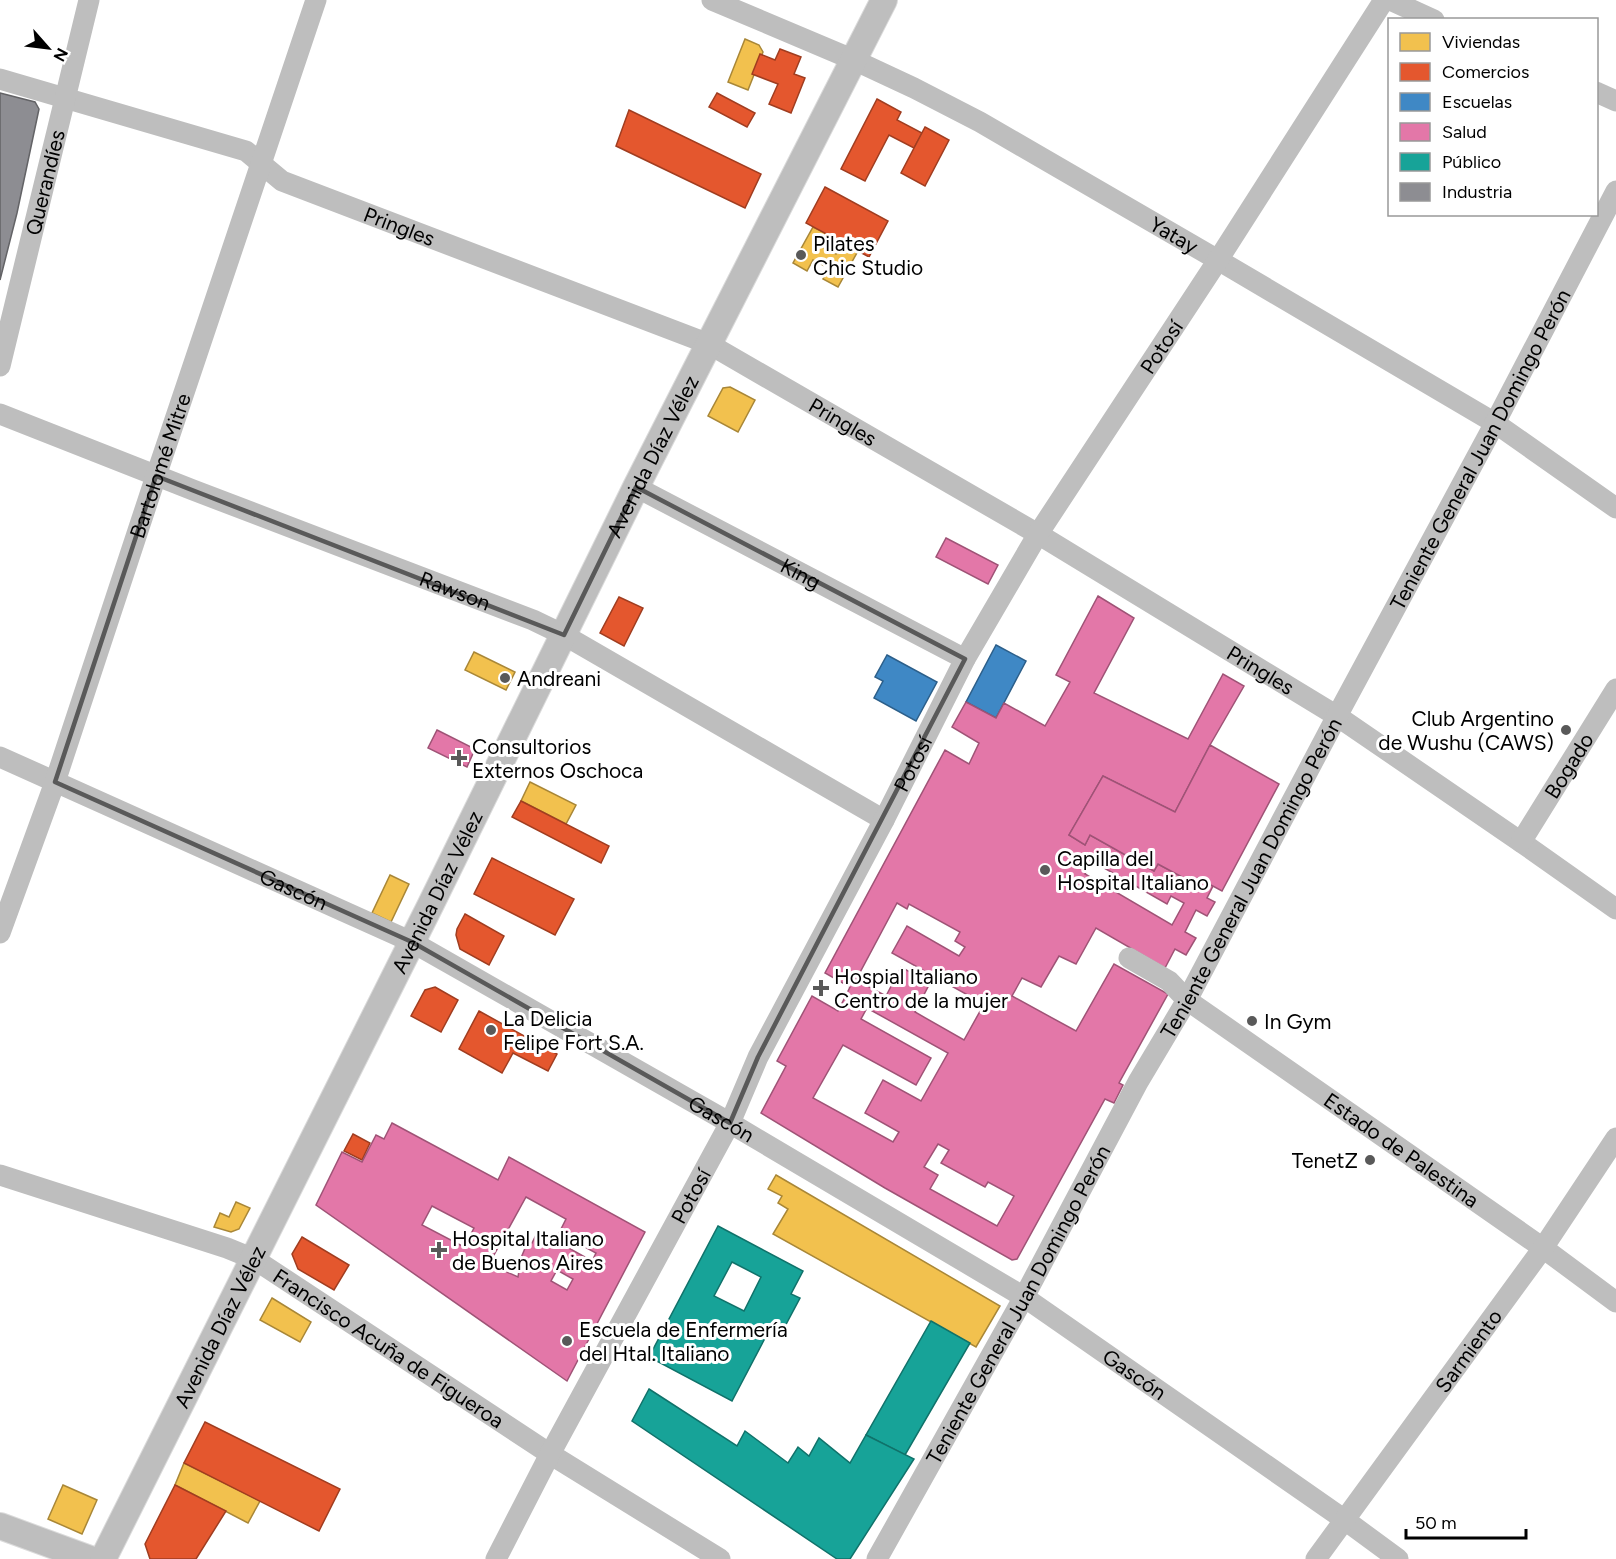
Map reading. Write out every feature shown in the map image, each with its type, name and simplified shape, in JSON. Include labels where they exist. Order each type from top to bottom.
[{"type":"main road","name":"Avenida Díaz Vélez","points":[[103,1559],[412,942],[636,487],[884,0]]},
{"type":"main road","points":[[0,1526],[90,1559]]},
{"type":"street","name":"Querandíes","points":[[0,366],[89,0]]},
{"type":"street","name":"Bartolomé Mitre","points":[[0,933],[55,782],[316,0]]},
{"type":"street","name":"Yatay","points":[[712,0],[854,60],[980,122],[1495,423],[1616,508]]},
{"type":"street","name":"Potosí","points":[[496,1559],[550,1454],[730,1123],[758,1058],[965,659],[1038,534],[1218,260],[1384,0]]},
{"type":"street","points":[[1390,0],[1430,18]]},
{"type":"street","name":"Pringles","points":[[0,79],[246,151],[282,182],[709,344],[1038,534],[1337,716],[1616,909]]},
{"type":"street","points":[[1598,93],[1616,101]]},
{"type":"street","name":"Teniente General Juan Domingo Perón","points":[[877,1559],[1024,1297],[1138,1082],[1187,1000],[1616,191]]},
{"type":"street","name":"Rawson","points":[[0,414],[533,620],[564,635],[884,819]]},
{"type":"street","name":"King","points":[[636,487],[965,659]]},
{"type":"street","name":"Bogado","points":[[1521,842],[1616,690]]},
{"type":"street","name":"Gascón","points":[[0,757],[412,942],[730,1123],[1024,1297],[1398,1559]]},
{"type":"street","name":"Estado de Palestina","points":[[1129,958],[1169,981],[1187,1000],[1544,1248],[1616,1302]]},
{"type":"street","name":"Sarmiento","points":[[1316,1559],[1544,1248],[1616,1138]]},
{"type":"street","name":"Francisco Acuña de Figueroa","points":[[0,1175],[227,1248],[254,1259],[550,1454],[720,1559]]},
{"type":"highlighted area","points":[[156,476],[564,635],[636,487],[965,659],[758,1057],[730,1123],[412,942],[55,782]]},
{"type":"building: Viviendas","points":[[745,39],[759,45],[763,52],[748,90],[728,82]]},
{"type":"building: Viviendas","points":[[813,227],[827,234],[820,246],[836,254],[842,242],[858,251],[838,287],[823,279],[829,268],[813,260],[807,271],[793,263]]},
{"type":"building: Viviendas","points":[[730,387],[755,400],[738,432],[708,416],[723,388]]},
{"type":"building: Viviendas","points":[[474,652],[515,672],[506,690],[465,670]]},
{"type":"building: Viviendas","points":[[530,782],[576,805],[566,824],[521,801]]},
{"type":"building: Viviendas","points":[[390,875],[409,884],[391,922],[372,913]]},
{"type":"building: Viviendas","points":[[776,1175],[1000,1306],[976,1347],[773,1234],[788,1209],[778,1203],[782,1196],[768,1189]]},
{"type":"building: Viviendas","points":[[236,1202],[250,1208],[239,1229],[231,1232],[214,1227],[220,1213],[229,1217]]},
{"type":"building: Viviendas","points":[[272,1298],[311,1322],[300,1342],[260,1320]]},
{"type":"building: Viviendas","points":[[184,1463],[260,1501],[248,1523],[175,1485]]},
{"type":"building: Viviendas","points":[[63,1485],[97,1500],[82,1534],[48,1519]]},
{"type":"building: Comercios","points":[[780,49],[801,57],[794,74],[805,78],[791,113],[769,104],[778,84],[752,74],[760,54],[775,60]]},
{"type":"building: Comercios","points":[[717,93],[755,113],[747,127],[709,107]]},
{"type":"building: Comercios","points":[[877,99],[901,112],[897,120],[922,133],[914,148],[889,135],[865,181],[841,169]]},
{"type":"building: Comercios","points":[[629,110],[761,174],[745,208],[616,146]]},
{"type":"building: Comercios","points":[[925,127],[949,140],[925,186],[901,173]]},
{"type":"building: Comercios","points":[[825,187],[888,221],[869,257],[806,223]]},
{"type":"building: Comercios","points":[[619,597],[643,608],[624,646],[600,633]]},
{"type":"building: Comercios","points":[[521,801],[609,846],[601,863],[512,817]]},
{"type":"building: Comercios","points":[[492,858],[574,899],[555,935],[474,894]]},
{"type":"building: Comercios","points":[[465,914],[504,936],[489,965],[460,949],[456,935]]},
{"type":"building: Comercios","points":[[435,987],[458,1000],[441,1032],[411,1016],[425,990]]},
{"type":"building: Comercios","name":"La Delicia Felipe Fort S.A.","points":[[479,1011],[557,1054],[548,1071],[513,1053],[502,1073],[459,1049]]},
{"type":"building: Comercios","points":[[353,1134],[370,1143],[362,1160],[344,1151]]},
{"type":"building: Comercios","points":[[302,1237],[349,1265],[334,1290],[298,1269],[292,1254]]},
{"type":"building: Comercios","points":[[205,1422],[340,1489],[319,1531],[184,1463]]},
{"type":"building: Comercios","points":[[175,1485],[226,1511],[196,1559],[150,1559],[145,1544]]},
{"type":"building: Escuelas","points":[[996,645],[1026,661],[996,718],[966,702]]},
{"type":"building: Escuelas","points":[[887,655],[937,682],[916,721],[874,698],[883,681],[875,677]]},
{"type":"building: Salud","points":[[946,538],[998,565],[988,584],[936,557]]},
{"type":"building: Salud","points":[[1098,596],[1134,618],[1094,693],[1188,739],[1223,674],[1244,686],[1175,812],[1103,776],[1069,835],[1085,845],[1090,835],[1154,871],[1158,864],[1195,884],[1198,878],[1213,886],[1207,898],[1215,902],[1207,916],[1196,910],[1185,932],[1196,938],[1186,955],[1175,949],[1165,968],[1096,928],[1076,964],[1059,956],[1041,987],[1022,978],[1012,996],[1076,1031],[1114,964],[1168,994],[1119,1083],[1123,1085],[1114,1103],[1105,1099],[1017,1259],[1012,1260],[885,1188],[761,1113],[786,1066],[777,1061],[812,996],[838,1011],[850,987],[825,973],[945,750],[969,764],[979,743],[952,727],[966,702],[996,718],[1004,703],[1045,726],[1070,682],[1056,675]],"holes":[[[1092,861],[1167,904],[1171,896],[1184,903],[1172,925],[1085,874]],[[897,903],[907,909],[909,904],[960,932],[955,941],[965,947],[959,956],[907,926],[892,953],[984,1004],[964,1040],[915,1012],[930,983],[901,967],[886,996],[856,980]],[[867,1008],[948,1053],[921,1101],[883,1080],[865,1113],[899,1132],[893,1142],[813,1098],[843,1045],[916,1085],[931,1058],[861,1019]],[[938,1144],[949,1150],[941,1163],[985,1187],[988,1182],[1014,1196],[997,1226],[930,1189],[938,1175],[924,1167]]]},
{"type":"building: Salud","name":"Consultorios Externos Oschoca","points":[[437,730],[475,749],[467,767],[428,748]]},
{"type":"building: Salud","points":[[1210,745],[1279,784],[1222,891],[1198,878],[1195,884],[1158,864],[1154,871],[1090,835],[1085,845],[1069,835],[1103,776],[1175,812]]},
{"type":"building: Salud","name":"Hospital Italiano de Buenos Aires","points":[[392,1123],[498,1180],[509,1157],[645,1232],[567,1381],[316,1205],[342,1152],[362,1162],[376,1135],[384,1139]],"holes":[[[526,1197],[566,1219],[559,1233],[596,1253],[592,1261],[538,1231],[532,1243],[528,1241],[521,1258],[518,1277],[489,1264]],[[432,1206],[474,1228],[464,1247],[422,1225]],[[557,1270],[573,1279],[567,1290],[551,1281]]]},
{"type":"building: Público","points":[[718,1226],[803,1271],[791,1294],[800,1298],[783,1330],[772,1325],[732,1401],[649,1357]],"holes":[[[732,1262],[761,1277],[744,1311],[714,1296]]]},
{"type":"building: Público","points":[[931,1321],[970,1343],[905,1455],[866,1435]]},
{"type":"building: Público","points":[[649,1389],[737,1446],[745,1431],[788,1463],[798,1447],[809,1456],[819,1438],[850,1463],[866,1435],[914,1459],[850,1559],[837,1559],[632,1421]]},
{"type":"building: Industria","points":[[0,93],[35,102],[39,109],[0,280]]},
{"type":"place","name":"Pilates Chic Studio","points":[[801,255]]},
{"type":"place","name":"Andreani","points":[[505,678]]},
{"type":"place","name":"Club Argentino de Wushu (CAWS)","points":[[1566,730]]},
{"type":"place","name":"Consultorios Externos Oschoca","points":[[459,758]]},
{"type":"place","name":"Capilla del Hospital Italiano","points":[[1045,870]]},
{"type":"place","name":"Hospial Italiano Centro de la mujer","points":[[821,988]]},
{"type":"place","name":"In Gym","points":[[1252,1021]]},
{"type":"place","name":"La Delicia Felipe Fort S.A.","points":[[491,1030]]},
{"type":"place","name":"TenetZ","points":[[1370,1160]]},
{"type":"place","name":"Hospital Italiano de Buenos Aires","points":[[439,1250]]},
{"type":"place","name":"Escuela de Enfermería del Htal. Italiano","points":[[567,1341]]}]
